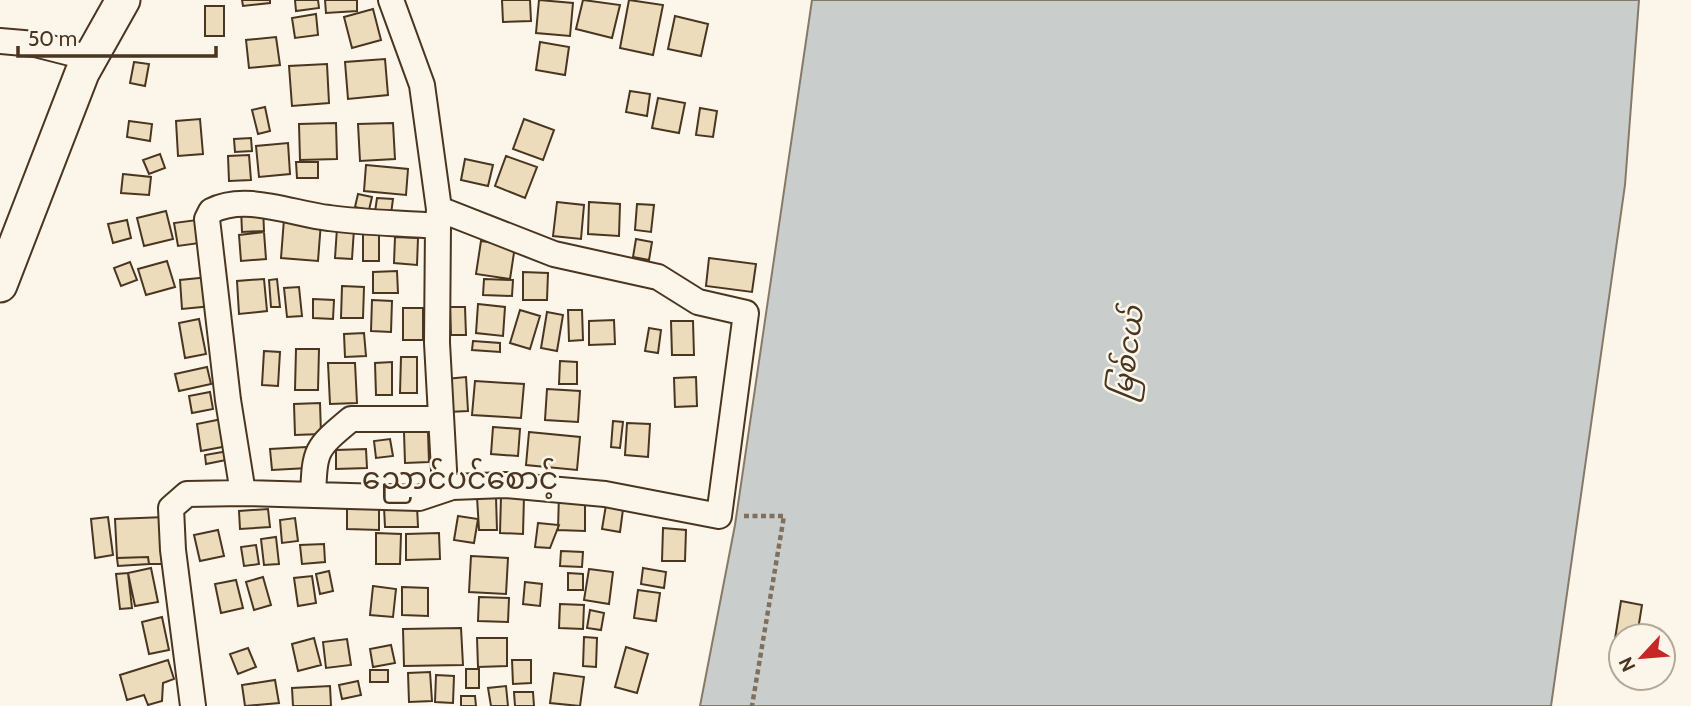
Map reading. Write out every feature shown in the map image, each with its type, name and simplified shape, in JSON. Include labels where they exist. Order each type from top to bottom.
[{"type":"street","points":[[0,285],[90,58],[123,0]]},
{"type":"street","points":[[391,0],[422,85],[438,218],[437,343],[445,488]]},
{"type":"street","points":[[0,41],[35,44],[90,58]]},
{"type":"street","points":[[193,706],[173,550],[171,508],[187,494],[419,498],[445,488],[505,485],[570,490],[719,516],[746,313],[698,302],[658,277],[554,254],[438,218],[328,218],[264,206],[231,204],[211,211],[207,219],[210,247],[228,400],[243,493]]},
{"type":"street","points":[[313,495],[315,456],[320,446],[351,419],[441,419]]},
{"type":"path","points":[[719,516],[784,516],[752,706]]},
{"type":"water","name":"မြစ်ငယ်","points":[[812,0],[1639,0],[1625,185],[1551,706],[700,706],[735,525]]},
{"type":"building","points":[[242,0],[270,0],[270,3],[243,6]]},
{"type":"building","points":[[295,0],[318,0],[319,8],[296,11]]},
{"type":"building","points":[[325,0],[357,0],[357,11],[326,13]]},
{"type":"building","points":[[502,0],[530,0],[531,21],[503,22]]},
{"type":"building","points":[[539,0],[573,3],[570,36],[536,33]]},
{"type":"building","points":[[583,0],[620,5],[612,38],[576,29]]},
{"type":"building","points":[[629,0],[663,5],[653,55],[620,48]]},
{"type":"building","points":[[205,6],[224,6],[224,36],[205,36]]},
{"type":"building","points":[[373,9],[381,40],[352,48],[344,17]]},
{"type":"building","points":[[316,14],[318,35],[295,38],[292,18]]},
{"type":"building","points":[[675,16],[708,24],[701,56],[668,49]]},
{"type":"building","points":[[276,37],[280,65],[249,68],[246,40]]},
{"type":"building","points":[[540,42],[569,47],[565,75],[536,70]]},
{"type":"building","points":[[385,59],[388,95],[348,99],[345,62]]},
{"type":"building","points":[[134,62],[149,64],[145,86],[130,83]]},
{"type":"building","points":[[327,64],[329,103],[292,106],[289,66]]},
{"type":"building","points":[[630,91],[650,94],[647,116],[626,112]]},
{"type":"building","points":[[658,98],[685,103],[679,133],[652,128]]},
{"type":"building","points":[[265,107],[270,131],[258,134],[252,110]]},
{"type":"building","points":[[700,108],[717,111],[713,137],[696,135]]},
{"type":"building","points":[[200,119],[203,154],[178,156],[176,121]]},
{"type":"building","points":[[524,119],[554,130],[543,160],[513,149]]},
{"type":"building","points":[[129,121],[152,124],[150,141],[127,137]]},
{"type":"building","points":[[336,123],[337,159],[300,160],[299,124]]},
{"type":"building","points":[[393,123],[395,159],[360,161],[358,124]]},
{"type":"building","points":[[251,138],[252,151],[235,152],[234,139]]},
{"type":"building","points":[[288,143],[290,174],[259,177],[256,146]]},
{"type":"building","points":[[160,154],[165,168],[149,174],[143,160]]},
{"type":"building","points":[[249,155],[251,180],[229,181],[228,156]]},
{"type":"building","points":[[506,156],[537,167],[525,198],[495,186]]},
{"type":"building","points":[[465,159],[493,165],[488,186],[461,180]]},
{"type":"building","points":[[296,162],[318,162],[318,178],[297,178]]},
{"type":"building","points":[[366,165],[408,169],[406,195],[364,191]]},
{"type":"building","points":[[123,174],[151,177],[149,195],[121,193]]},
{"type":"building","points":[[358,194],[372,197],[369,210],[355,207]]},
{"type":"building","points":[[377,198],[393,199],[391,214],[375,212]]},
{"type":"building","points":[[557,202],[584,205],[581,239],[553,236]]},
{"type":"building","points":[[589,202],[620,204],[619,236],[588,234]]},
{"type":"building","points":[[637,204],[654,205],[651,232],[635,230]]},
{"type":"building","points":[[263,207],[264,231],[242,232],[241,208]]},
{"type":"building","points":[[166,211],[173,239],[144,246],[137,218]]},
{"type":"building","points":[[204,219],[207,242],[178,246],[174,223]]},
{"type":"building","points":[[284,219],[321,222],[318,261],[281,258]]},
{"type":"building","points":[[127,220],[131,238],[113,243],[108,224]]},
{"type":"building","points":[[337,228],[354,229],[352,259],[335,258]]},
{"type":"building","points":[[363,231],[379,231],[379,261],[363,261]]},
{"type":"building","points":[[264,232],[266,259],[241,261],[239,235]]},
{"type":"building","points":[[395,237],[418,238],[417,265],[394,263]]},
{"type":"building","points":[[636,239],[652,242],[649,260],[633,257]]},
{"type":"building","points":[[481,241],[515,246],[510,279],[476,274]]},
{"type":"building","points":[[709,258],[756,264],[752,292],[706,286]]},
{"type":"building","points":[[167,261],[175,287],[146,295],[138,269]]},
{"type":"building","points":[[130,262],[137,280],[121,286],[114,268]]},
{"type":"building","points":[[397,271],[398,293],[373,293],[373,272]]},
{"type":"building","points":[[523,272],[548,273],[547,300],[523,300]]},
{"type":"building","points":[[209,277],[212,306],[182,309],[180,280]]},
{"type":"building","points":[[264,279],[267,311],[239,314],[237,281]]},
{"type":"building","points":[[277,279],[280,307],[271,307],[269,280]]},
{"type":"building","points":[[484,279],[513,280],[512,296],[483,295]]},
{"type":"building","points":[[342,286],[364,287],[363,318],[341,318]]},
{"type":"building","points":[[299,287],[302,316],[287,317],[284,288]]},
{"type":"building","points":[[313,299],[334,300],[333,319],[313,318]]},
{"type":"building","points":[[372,300],[392,301],[391,332],[371,331]]},
{"type":"building","points":[[478,304],[505,307],[503,336],[476,333]]},
{"type":"building","points":[[450,307],[465,307],[466,335],[451,335]]},
{"type":"building","points":[[403,308],[423,308],[423,340],[403,340]]},
{"type":"building","points":[[520,310],[540,316],[530,349],[510,343]]},
{"type":"building","points":[[568,310],[582,310],[583,340],[569,341]]},
{"type":"building","points":[[547,312],[563,315],[557,351],[541,348]]},
{"type":"building","points":[[199,319],[206,354],[185,358],[179,323]]},
{"type":"building","points":[[614,320],[615,344],[589,345],[589,321]]},
{"type":"building","points":[[671,321],[693,321],[694,355],[672,355]]},
{"type":"building","points":[[649,328],[661,330],[658,353],[645,351]]},
{"type":"building","points":[[364,333],[366,356],[345,357],[344,334]]},
{"type":"building","points":[[473,341],[500,343],[500,352],[472,350]]},
{"type":"building","points":[[296,349],[319,349],[318,390],[295,390]]},
{"type":"building","points":[[264,351],[280,352],[278,386],[262,385]]},
{"type":"building","points":[[401,357],[417,357],[417,393],[400,393]]},
{"type":"building","points":[[560,361],[577,362],[577,384],[559,384]]},
{"type":"building","points":[[392,362],[392,395],[376,395],[375,363]]},
{"type":"building","points":[[328,363],[355,363],[357,403],[330,404]]},
{"type":"building","points":[[207,367],[211,384],[179,391],[175,374]]},
{"type":"building","points":[[466,377],[468,411],[448,412],[446,379]]},
{"type":"building","points":[[696,377],[697,406],[675,407],[674,378]]},
{"type":"building","points":[[475,381],[524,384],[521,418],[472,415]]},
{"type":"building","points":[[547,389],[580,391],[578,422],[545,420]]},
{"type":"building","points":[[210,392],[213,409],[192,413],[189,396]]},
{"type":"building","points":[[320,403],[321,434],[295,435],[294,404]]},
{"type":"building","points":[[227,418],[233,445],[201,451],[197,424]]},
{"type":"building","points":[[613,421],[623,422],[620,448],[611,447]]},
{"type":"building","points":[[627,423],[650,424],[648,457],[625,455]]},
{"type":"building","points":[[493,427],[520,429],[518,456],[491,454]]},
{"type":"building","points":[[404,432],[428,432],[429,462],[405,463]]},
{"type":"building","points":[[529,432],[580,437],[577,470],[526,465]]},
{"type":"building","points":[[390,439],[393,456],[376,458],[374,441]]},
{"type":"building","points":[[306,447],[308,468],[272,470],[270,449]]},
{"type":"building","points":[[366,449],[367,468],[336,469],[336,450]]},
{"type":"building","points":[[234,450],[236,458],[206,464],[205,455]]},
{"type":"building","points":[[559,493],[585,493],[585,531],[558,530]]},
{"type":"building","points":[[501,496],[524,496],[523,534],[500,533]]},
{"type":"building","points":[[477,497],[496,497],[497,530],[479,530]]},
{"type":"building","points":[[607,499],[624,502],[620,532],[602,529]]},
{"type":"building","points":[[347,505],[379,506],[379,530],[347,529]]},
{"type":"building","points":[[417,506],[418,527],[385,527],[384,507]]},
{"type":"building","points":[[268,509],[270,527],[240,529],[239,511]]},
{"type":"building","points":[[458,516],[478,519],[474,543],[454,540]]},
{"type":"building","points":[[108,517],[113,555],[95,558],[91,519]]},
{"type":"building","points":[[165,517],[168,564],[149,564],[148,557],[117,558],[115,519]]},
{"type":"building","points":[[295,518],[298,541],[282,543],[280,520]]},
{"type":"building","points":[[538,523],[559,525],[550,548],[535,547]]},
{"type":"building","points":[[663,528],[686,530],[685,561],[662,561]]},
{"type":"building","points":[[218,530],[224,556],[200,561],[194,535]]},
{"type":"building","points":[[376,533],[401,534],[400,564],[376,564]]},
{"type":"building","points":[[439,533],[440,559],[406,560],[406,534]]},
{"type":"building","points":[[276,537],[279,564],[264,565],[261,539]]},
{"type":"building","points":[[324,544],[325,562],[302,564],[300,545]]},
{"type":"building","points":[[256,545],[259,564],[244,566],[241,547]]},
{"type":"building","points":[[561,551],[583,552],[582,567],[560,566]]},
{"type":"building","points":[[471,556],[508,558],[506,594],[469,592]]},
{"type":"building","points":[[148,557],[149,564],[118,566],[117,558]]},
{"type":"building","points":[[151,568],[158,602],[135,606],[128,573]]},
{"type":"building","points":[[643,568],[666,572],[664,588],[641,584]]},
{"type":"building","points":[[589,569],[613,572],[609,604],[584,600]]},
{"type":"building","points":[[329,571],[333,591],[320,594],[316,574]]},
{"type":"building","points":[[128,573],[132,608],[120,609],[116,574]]},
{"type":"building","points":[[568,573],[583,574],[583,590],[568,590]]},
{"type":"building","points":[[312,576],[316,603],[298,606],[294,578]]},
{"type":"building","points":[[263,577],[271,605],[254,610],[246,582]]},
{"type":"building","points":[[236,580],[243,608],[221,613],[215,584]]},
{"type":"building","points":[[525,582],[542,584],[540,606],[523,604]]},
{"type":"building","points":[[373,586],[396,589],[393,617],[370,615]]},
{"type":"building","points":[[402,587],[428,588],[428,616],[402,615]]},
{"type":"building","points":[[638,590],[660,593],[656,621],[634,618]]},
{"type":"building","points":[[479,597],[509,598],[508,622],[478,621]]},
{"type":"building","points":[[1621,601],[1642,605],[1639,622],[1618,622]]},
{"type":"building","points":[[560,604],[584,605],[583,629],[559,628]]},
{"type":"building","points":[[590,610],[604,613],[601,630],[587,628]]},
{"type":"building","points":[[162,617],[169,650],[149,654],[142,622]]},
{"type":"building","points":[[461,628],[463,665],[404,666],[403,629]]},
{"type":"building","points":[[584,637],[597,638],[596,667],[583,666]]},
{"type":"building","points":[[314,638],[321,665],[298,671],[292,644]]},
{"type":"building","points":[[477,638],[507,638],[507,666],[478,667]]},
{"type":"building","points":[[347,639],[351,665],[326,668],[323,642]]},
{"type":"building","points":[[391,645],[395,663],[373,667],[370,649]]},
{"type":"building","points":[[626,647],[648,654],[637,693],[615,687]]},
{"type":"building","points":[[248,648],[256,667],[238,674],[230,654]]},
{"type":"building","points":[[168,660],[174,679],[163,683],[162,701],[148,705],[144,695],[127,700],[120,675]]},
{"type":"building","points":[[512,660],[531,660],[531,683],[513,684]]},
{"type":"building","points":[[466,669],[479,669],[479,688],[466,688]]},
{"type":"building","points":[[370,670],[388,670],[388,682],[370,682]]},
{"type":"building","points":[[430,672],[432,701],[409,702],[408,673]]},
{"type":"building","points":[[554,673],[584,677],[580,706],[550,703]]},
{"type":"building","points":[[436,675],[454,676],[453,703],[435,702]]},
{"type":"building","points":[[275,680],[279,703],[245,706],[242,685]]},
{"type":"building","points":[[358,681],[361,695],[342,699],[339,685]]},
{"type":"building","points":[[330,686],[331,706],[293,706],[292,688]]},
{"type":"building","points":[[506,686],[508,706],[491,706],[488,688]]},
{"type":"building","points":[[514,692],[533,692],[534,706],[515,706]]},
{"type":"building","points":[[461,696],[475,696],[476,706],[461,706]]},
{"type":"district","name":"ညောင်ပင်စောင့်","points":[[460,479]]}]
